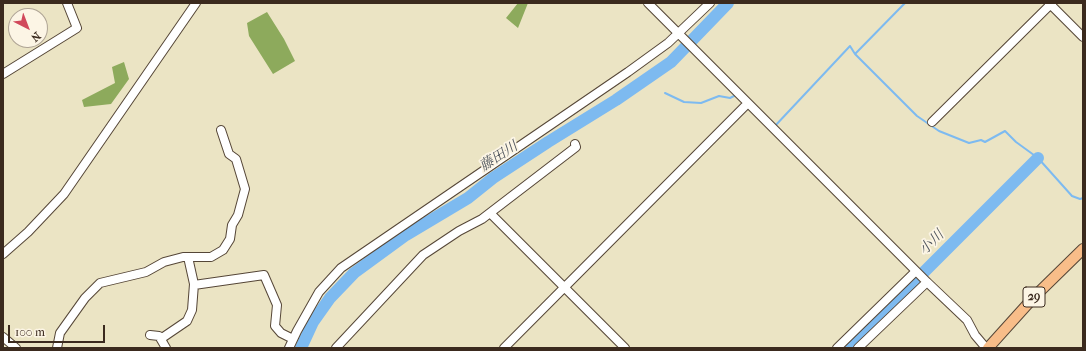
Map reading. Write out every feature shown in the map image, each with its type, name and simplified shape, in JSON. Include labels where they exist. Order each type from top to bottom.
[{"type":"main road","name":"29","points":[[987,348],[1034,297],[1083,249]]},
{"type":"street","points":[[3,74],[77,28],[67,3]]},
{"type":"street","points":[[3,254],[28,232],[64,194],[196,3]]},
{"type":"street","points":[[648,3],[703,56],[927,282],[967,320],[975,335],[987,348]]},
{"type":"street","points":[[289,348],[319,292],[341,268],[628,72],[668,43],[710,3]]},
{"type":"street","points":[[932,122],[1050,4],[1083,37]]},
{"type":"street","points":[[504,348],[748,103]]},
{"type":"street","points":[[57,348],[60,333],[85,298],[100,283],[146,272],[164,262],[188,257],[212,257],[223,250],[230,239],[232,225],[238,215],[245,189],[236,159],[230,154],[221,130]]},
{"type":"street","points":[[336,348],[424,255],[459,231],[476,223],[490,213],[576,146],[575,144]]},
{"type":"street","points":[[490,213],[625,348]]},
{"type":"street","points":[[162,338],[179,328],[190,317],[194,285],[188,257]]},
{"type":"street","points":[[837,348],[916,271]]},
{"type":"street","points":[[194,285],[264,275],[277,305],[275,326],[281,333],[293,339]]},
{"type":"street","points":[[858,348],[927,282]]},
{"type":"street","points":[[150,335],[159,336],[162,338],[166,348]]},
{"type":"street","points":[[3,337],[16,348]]},
{"type":"green space","points":[[518,3],[528,3],[518,28],[506,18]]},
{"type":"green space","points":[[267,12],[284,39],[295,61],[273,74],[249,36],[247,23]]},
{"type":"green space","points":[[124,62],[129,79],[111,104],[84,107],[82,100],[115,83],[112,67]]},
{"type":"waterway","name":"藤田川","points":[[301,348],[313,322],[330,298],[354,273],[406,235],[468,198],[493,178],[616,100],[671,62],[728,3]]},
{"type":"waterway","points":[[855,54],[905,3]]},
{"type":"waterway","points":[[774,127],[850,46],[855,54],[917,116],[939,131],[969,143],[981,140],[985,142],[1005,131],[1016,142],[1038,158],[1072,196],[1080,199],[1083,198]]},
{"type":"waterway","points":[[665,93],[684,102],[701,103],[719,96],[730,98],[736,95]]},
{"type":"waterway","name":"小川","points":[[848,348],[1038,158]]}]
